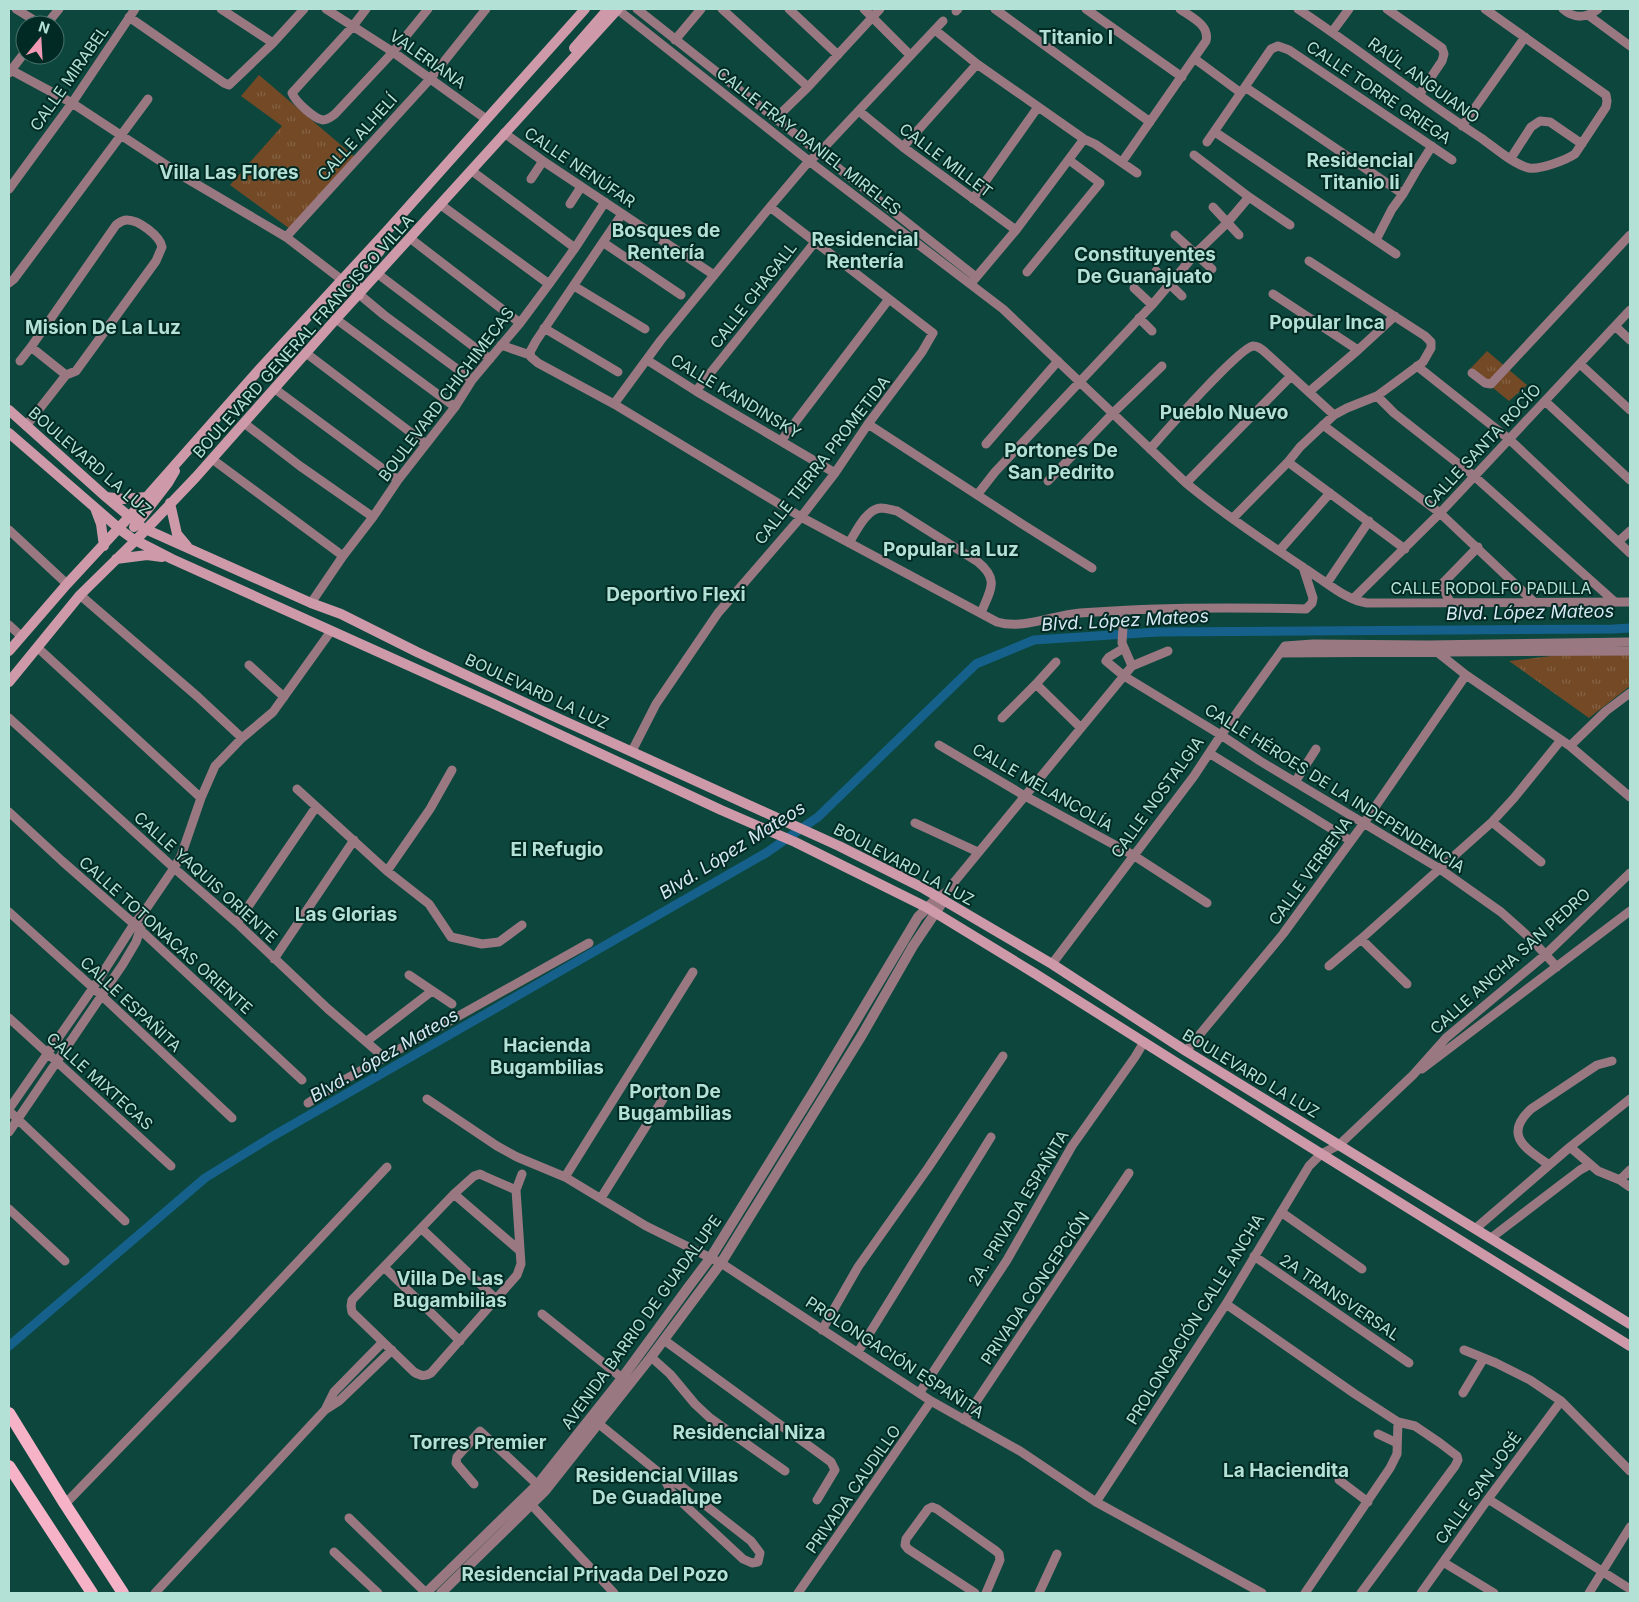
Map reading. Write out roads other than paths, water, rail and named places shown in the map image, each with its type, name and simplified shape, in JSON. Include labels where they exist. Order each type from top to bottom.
[{"type":"main road","name":"BOULEVARD GENERAL FRANCISCO VILLA","points":[[9,651],[118,528],[133,520],[146,497],[180,458],[386,232],[585,9]]},
{"type":"main road","name":"BOULEVARD GENERAL FRANCISCO VILLA","points":[[9,682],[80,595],[116,559],[132,538],[146,530],[212,459],[336,319],[472,171],[615,9]]},
{"type":"main road","points":[[358,295],[356,282],[358,274],[379,252],[384,244],[386,232]]},
{"type":"main road","name":"BOULEVARD LA LUZ","points":[[9,410],[106,497],[146,530],[311,603],[341,614],[417,652],[840,846],[943,896],[1186,1051],[1630,1324]]},
{"type":"main road","name":"BOULEVARD LA LUZ","points":[[9,432],[118,528],[132,538],[172,559],[494,704],[713,807],[795,842],[936,912],[1630,1346]]},
{"type":"main road","points":[[97,577],[106,562],[132,538],[131,528],[133,520],[168,483],[180,458]]},
{"type":"main road","points":[[106,497],[124,499],[146,497]]},
{"type":"main road","points":[[170,503],[177,534],[187,547]]},
{"type":"main road","points":[[95,507],[101,524],[104,546]]},
{"type":"main road","points":[[116,559],[147,555],[172,559]]},
{"type":"main road","points":[[831,859],[837,854],[840,846]]},
{"type":"main road","points":[[9,1413],[123,1593]]},
{"type":"main road","points":[[9,1466],[92,1593]]},
{"type":"street","name":"CALLE MIRABEL","points":[[9,189],[72,103],[134,9]]},
{"type":"street","points":[[221,9],[273,43]]},
{"type":"street","points":[[129,17],[229,85],[273,43],[304,9]]},
{"type":"street","name":"VALERIANA","points":[[326,9],[393,52],[486,119]]},
{"type":"street","points":[[366,9],[353,26],[293,91],[292,95],[296,101],[322,120],[330,118],[334,114],[393,52],[428,9]]},
{"type":"street","name":"CALLE ALHELÍ","points":[[286,237],[430,79],[486,9]]},
{"type":"street","name":"CALLE FRAY DANIEL MIRELES","points":[[615,9],[809,161],[1003,309],[1150,449],[1206,499],[1279,551],[1353,600]]},
{"type":"street","name":"CALLE FRAY DANIEL MIRELES","points":[[637,9],[976,277]]},
{"type":"street","points":[[675,40],[702,9]]},
{"type":"street","points":[[722,9],[808,88]]},
{"type":"street","points":[[789,9],[838,54]]},
{"type":"street","points":[[864,9],[910,55]]},
{"type":"street","points":[[775,119],[808,88],[880,9]]},
{"type":"street","points":[[995,9],[1150,122]]},
{"type":"street","points":[[1086,9],[1182,77]]},
{"type":"street","points":[[1122,162],[1206,41],[1207,34],[1203,25],[1180,9]]},
{"type":"street","name":"RAÚL ANGUIANO","points":[[1298,9],[1462,126],[1528,168],[1536,169],[1569,158],[1575,154],[1582,144]]},
{"type":"street","points":[[1332,32],[1349,9]]},
{"type":"street","points":[[1387,9],[1442,48],[1444,54],[1442,61],[1419,95]]},
{"type":"street","points":[[1485,9],[1606,95],[1606,107],[1582,144],[1550,122],[1540,121],[1531,127],[1511,158]]},
{"type":"street","points":[[1563,9],[1573,15],[1588,15],[1598,9]]},
{"type":"street","points":[[1588,15],[1630,46]]},
{"type":"street","points":[[614,404],[661,340],[770,206],[809,161],[818,154],[943,21]]},
{"type":"street","points":[[935,30],[977,64],[1084,140],[1094,144],[1137,173]]},
{"type":"street","points":[[1462,126],[1525,37]]},
{"type":"street","name":"CALLE TORRE GRIEGA","points":[[1243,90],[1271,49],[1278,46],[1289,50],[1452,160]]},
{"type":"street","points":[[1195,59],[1403,194]]},
{"type":"street","points":[[903,147],[977,64]]},
{"type":"street","points":[[10,71],[72,103],[186,178],[286,237],[384,315],[472,380]]},
{"type":"street","points":[[1207,142],[1243,90]]},
{"type":"street","points":[[9,283],[14,279],[148,99]]},
{"type":"street","points":[[973,199],[1038,107]]},
{"type":"street","name":"CALLE MILLET","points":[[859,111],[903,147],[1016,230]]},
{"type":"street","points":[[1215,132],[1396,254]]},
{"type":"street","name":"CALLE NENÚFAR","points":[[504,133],[581,187],[714,275]]},
{"type":"street","points":[[970,285],[1016,230],[1084,140]]},
{"type":"street","points":[[1376,240],[1392,209],[1432,146]]},
{"type":"street","points":[[1194,155],[1249,197],[1290,224]]},
{"type":"street","points":[[1027,272],[1100,183],[1069,160]]},
{"type":"street","points":[[531,179],[543,161]]},
{"type":"street","points":[[472,171],[575,248]]},
{"type":"street","points":[[570,204],[581,187]]},
{"type":"street","points":[[977,495],[1014,451],[1152,305],[1196,253],[1227,223],[1249,197]]},
{"type":"street","name":"BOULEVARD CHICHIMECAS","points":[[311,603],[342,556],[455,407],[472,380],[502,345],[549,284],[605,202]]},
{"type":"street","points":[[441,205],[549,284]]},
{"type":"street","points":[[770,206],[889,299],[781,441]]},
{"type":"street","points":[[1213,207],[1239,235]]},
{"type":"street","points":[[530,355],[544,328],[604,243],[622,214]]},
{"type":"street","points":[[20,361],[111,231],[121,221],[135,222],[158,237],[162,247],[159,256],[76,371],[66,375],[26,426]]},
{"type":"street","points":[[1176,235],[1212,268]]},
{"type":"street","points":[[1472,373],[1488,384],[1495,380],[1630,235]]},
{"type":"street","points":[[410,239],[520,322]]},
{"type":"street","name":"CALLE CHAGALL","points":[[696,391],[815,242]]},
{"type":"street","points":[[604,243],[681,295]]},
{"type":"street","points":[[1232,518],[1323,425],[1346,408],[1377,396],[1423,362],[1431,348],[1431,342],[1425,336],[1309,261]]},
{"type":"street","points":[[1156,271],[1182,296]]},
{"type":"street","points":[[378,274],[490,359]]},
{"type":"street","points":[[574,286],[645,329]]},
{"type":"street","points":[[1134,288],[1152,305]]},
{"type":"street","points":[[1273,294],[1358,350]]},
{"type":"street","name":"CALLE TIERRA PROMETIDA","points":[[632,751],[656,704],[718,613],[801,517],[835,473],[868,424],[905,377],[933,333],[889,299]]},
{"type":"street","name":"CALLE SANTA ROCÍO","points":[[1353,600],[1440,513],[1630,310]]},
{"type":"street","points":[[1310,391],[1395,316]]},
{"type":"street","points":[[1139,318],[1152,332]]},
{"type":"street","points":[[336,319],[455,407]]},
{"type":"street","points":[[1615,326],[1630,340]]},
{"type":"street","points":[[544,328],[618,372]]},
{"type":"street","points":[[502,345],[530,355],[538,363],[614,404],[801,517],[997,622],[1012,624],[1077,613],[1124,614],[1228,607],[1306,609],[1312,603],[1313,598],[1303,567]]},
{"type":"street","points":[[1150,449],[1188,406],[1245,350],[1252,346],[1256,346],[1266,353],[1310,391],[1334,416]]},
{"type":"street","points":[[31,347],[66,375]]},
{"type":"street","points":[[306,353],[426,444]]},
{"type":"street","name":"CALLE KANDINSKY","points":[[647,360],[835,473]]},
{"type":"street","points":[[986,444],[1058,361]]},
{"type":"street","points":[[1580,364],[1630,410]]},
{"type":"street","points":[[1048,481],[1112,413],[1162,366]]},
{"type":"street","points":[[1417,366],[1509,439],[1630,553]]},
{"type":"street","points":[[1186,482],[1291,376]]},
{"type":"street","points":[[275,389],[398,480]]},
{"type":"street","points":[[1377,396],[1394,413],[1474,476],[1614,602]]},
{"type":"street","points":[[1545,402],[1630,480]]},
{"type":"street","points":[[244,423],[300,466],[373,517]]},
{"type":"street","points":[[868,424],[1092,568]]},
{"type":"street","points":[[1323,425],[1440,513],[1535,603]]},
{"type":"street","points":[[212,459],[342,556]]},
{"type":"street","points":[[1288,462],[1405,549]]},
{"type":"street","points":[[1279,551],[1330,493]]},
{"type":"street","points":[[849,543],[866,516],[872,511],[878,508],[897,511],[978,562],[987,570],[992,582],[981,613]]},
{"type":"street","points":[[1327,583],[1369,521]]},
{"type":"street","points":[[9,530],[67,584]]},
{"type":"street","points":[[1618,542],[1630,531]]},
{"type":"street","points":[[1450,604],[1442,586],[1443,582],[1478,547]]},
{"type":"street","points":[[80,595],[198,697],[242,738]]},
{"type":"street","name":"CALLE RODOLFO PADILLA","points":[[1353,600],[1367,603],[1450,604],[1630,602]]},
{"type":"street","points":[[1124,614],[1123,645],[1132,666]]},
{"type":"street","points":[[9,625],[22,636]]},
{"type":"street","points":[[125,1221],[9,1110],[137,927],[144,912],[174,868],[181,856],[201,798],[215,766],[242,738],[272,712],[331,631]]},
{"type":"street","points":[[1283,650],[1357,644],[1428,645],[1630,642]]},
{"type":"street","name":"CALLE HÉROES DE LA INDEPENDENCIA","points":[[1123,645],[1106,661],[1124,676],[1260,761],[1440,869],[1501,912],[1530,938],[1557,967]]},
{"type":"street","points":[[1428,645],[1466,676],[1570,746],[1630,797]]},
{"type":"street","points":[[38,648],[201,798]]},
{"type":"street","points":[[1283,650],[1438,652],[1630,651]]},
{"type":"street","name":"CALLE NOSTALGIA","points":[[1052,964],[1194,776],[1221,735],[1283,650]]},
{"type":"street","name":"AVENIDA BARRIO DE GUADALUPE","points":[[576,1446],[599,1424],[721,1263],[862,1035],[913,946],[936,912],[943,896],[1132,666],[1168,651]]},
{"type":"street","points":[[1002,718],[1056,662]]},
{"type":"street","points":[[249,665],[284,697]]},
{"type":"street","name":"CALLE VERBENA","points":[[1186,1051],[1283,934],[1364,823],[1466,676]]},
{"type":"street","points":[[1036,684],[1081,728]]},
{"type":"street","points":[[1570,746],[1606,711],[1630,694]]},
{"type":"street","name":"CALLE YAQUIS ORIENTE","points":[[9,718],[237,923],[328,1009],[385,1058]]},
{"type":"street","points":[[1329,966],[1362,939],[1492,822],[1561,740]]},
{"type":"street","name":"CALLE MELANCOLÍA","points":[[939,745],[1025,796],[1133,856],[1206,903]]},
{"type":"street","points":[[1296,782],[1316,749]]},
{"type":"street","points":[[1209,753],[1351,841]]},
{"type":"street","points":[[387,871],[430,809],[452,770]]},
{"type":"street","points":[[297,789],[387,871],[429,904],[451,937],[482,944],[499,942],[522,925]]},
{"type":"street","points":[[237,923],[316,806]]},
{"type":"street","name":"CALLE TOTONACAS ORIENTE","points":[[9,812],[137,927],[302,1080]]},
{"type":"street","points":[[1492,822],[1541,862]]},
{"type":"street","points":[[915,824],[978,852]]},
{"type":"street","points":[[274,959],[354,840]]},
{"type":"street","name":"CALLE ANCHA SAN PEDRO","points":[[1321,1154],[1339,1145],[1413,1075],[1446,1038],[1546,955],[1630,873]]},
{"type":"street","name":"AVENIDA BARRIO DE GUADALUPE","points":[[441,1593],[541,1488],[576,1446],[622,1378],[711,1257],[820,1081],[918,916],[926,907],[943,896]]},
{"type":"street","name":"CALLE ANCHA SAN PEDRO","points":[[1413,1075],[1442,1055],[1630,911]]},
{"type":"street","name":"CALLE ESPAÑITA","points":[[9,912],[232,1118]]},
{"type":"street","points":[[9,1132],[131,951],[137,927]]},
{"type":"street","points":[[1362,939],[1407,984]]},
{"type":"street","points":[[308,1103],[346,1079],[589,943]]},
{"type":"street","points":[[565,1177],[693,972]]},
{"type":"street","points":[[409,975],[452,1004]]},
{"type":"street","points":[[367,1041],[432,991]]},
{"type":"street","name":"CALLE MIXTECAS","points":[[9,1018],[171,1166]]},
{"type":"street","name":"2A. PRIVADA ESPAÑITA","points":[[920,1392],[1006,1260],[1072,1146],[1144,1042]]},
{"type":"street","points":[[822,1330],[858,1267],[928,1168],[1003,1056]]},
{"type":"street","points":[[1549,1165],[1522,1145],[1519,1138],[1520,1123],[1523,1116],[1530,1109],[1597,1065],[1612,1061]]},
{"type":"street","name":"PROLONGACIÓN ESPAÑITA","points":[[427,1099],[508,1152],[565,1177],[646,1226],[711,1257],[932,1401],[1033,1460],[1096,1502],[1262,1593]]},
{"type":"street","points":[[601,1198],[663,1099]]},
{"type":"street","points":[[1475,1228],[1630,1099]]},
{"type":"street","points":[[858,1352],[991,1137]]},
{"type":"street","points":[[1570,1147],[1589,1165],[1630,1187]]},
{"type":"street","name":"PROLONGACIÓN CALLE ANCHA","points":[[1096,1502],[1226,1304],[1309,1166],[1321,1154]]},
{"type":"street","points":[[1491,1238],[1589,1165]]},
{"type":"street","points":[[65,1504],[228,1336],[387,1167]]},
{"type":"street","points":[[1620,1180],[1630,1170]]},
{"type":"street","name":"PRIVADA CONCEPCIÓN","points":[[964,1420],[1129,1173]]},
{"type":"street","points":[[516,1190],[480,1174],[474,1176],[454,1194],[355,1297],[351,1306],[352,1312],[414,1372],[423,1376],[427,1375],[460,1341],[517,1276],[521,1264],[516,1190],[522,1174]]},
{"type":"street","points":[[454,1194],[519,1250]]},
{"type":"street","points":[[9,1208],[65,1261]]},
{"type":"street","points":[[1281,1212],[1362,1269]]},
{"type":"street","points":[[422,1229],[497,1300]]},
{"type":"street","name":"2A TRANSVERSAL","points":[[1254,1256],[1409,1362]]},
{"type":"street","points":[[384,1267],[460,1341]]},
{"type":"street","points":[[1226,1304],[1355,1394],[1401,1422],[1415,1426],[1457,1456],[1456,1466],[1361,1593]]},
{"type":"street","points":[[542,1314],[622,1378]]},
{"type":"street","points":[[664,1340],[831,1462],[834,1470],[817,1500]]},
{"type":"street","points":[[325,1410],[334,1392],[383,1342]]},
{"type":"street","points":[[155,1593],[325,1410],[339,1401],[392,1350]]},
{"type":"street","points":[[1464,1350],[1496,1362],[1530,1380],[1561,1401],[1630,1471]]},
{"type":"street","points":[[651,1357],[670,1374],[695,1404],[710,1418],[785,1471]]},
{"type":"street","points":[[1463,1393],[1484,1358]]},
{"type":"street","name":"PRIVADA CAUDILLO","points":[[798,1593],[932,1401]]},
{"type":"street","name":"CALLE SAN JOSÉ","points":[[1421,1593],[1561,1401]]},
{"type":"street","points":[[1305,1593],[1368,1502],[1394,1460],[1397,1454],[1401,1422]]},
{"type":"street","points":[[599,1424],[663,1476],[681,1486],[751,1541],[760,1553],[758,1562],[752,1563],[743,1559],[675,1496],[663,1476]]},
{"type":"street","points":[[474,1484],[456,1461],[457,1457],[480,1431],[541,1488]]},
{"type":"street","points":[[1378,1434],[1398,1443]]},
{"type":"street","points":[[1339,1480],[1368,1502]]},
{"type":"street","points":[[1488,1499],[1630,1589]]},
{"type":"street","points":[[528,1502],[613,1592]]},
{"type":"street","name":"AVENIDA BARRIO DE GUADALUPE","points":[[426,1593],[528,1502]]},
{"type":"street","points":[[975,1593],[908,1549],[905,1544],[928,1508],[937,1508],[999,1554],[1000,1560],[986,1593]]},
{"type":"street","points":[[349,1518],[426,1593]]},
{"type":"street","points":[[1589,1593],[1630,1527]]},
{"type":"street","points":[[334,1552],[378,1593]]},
{"type":"street","points":[[1039,1593],[1057,1554]]},
{"type":"street","points":[[1442,1562],[1494,1593]]},
{"type":"waterway","name":"Blvd. López Mateos","points":[[9,1346],[205,1178],[273,1136],[766,853],[818,817],[976,664],[1034,640],[1158,632],[1630,628]]},
{"type":"district","name":"Titanio I","points":[[1076,37]]},
{"type":"district","name":"Residencial Titanio Ii","points":[[1360,171]]},
{"type":"district","name":"Villa Las Flores","points":[[229,172]]},
{"type":"district","name":"Bosques de Rentería","points":[[666,241]]},
{"type":"district","name":"Residencial Rentería","points":[[865,250]]},
{"type":"district","name":"Constituyentes De Guanajuato","points":[[1145,265]]},
{"type":"district","name":"Popular Inca","points":[[1327,322]]},
{"type":"district","name":"Mision De La Luz","points":[[103,327]]},
{"type":"district","name":"Pueblo Nuevo","points":[[1224,412]]},
{"type":"district","name":"Portones De San Pedrito","points":[[1061,461]]},
{"type":"district","name":"Popular La Luz","points":[[951,549]]},
{"type":"district","name":"Deportivo Flexi","points":[[676,594]]},
{"type":"district","name":"El Refugio","points":[[557,849]]},
{"type":"district","name":"Las Glorias","points":[[346,914]]},
{"type":"district","name":"Hacienda Bugambilias","points":[[547,1056]]},
{"type":"district","name":"Porton De Bugambilias","points":[[675,1102]]},
{"type":"district","name":"Villa De Las Bugambilias","points":[[450,1289]]},
{"type":"district","name":"Residencial Niza","points":[[749,1432]]},
{"type":"district","name":"Torres Premier","points":[[478,1442]]},
{"type":"district","name":"La Haciendita","points":[[1286,1470]]},
{"type":"district","name":"Residencial Villas De Guadalupe","points":[[657,1486]]},
{"type":"district","name":"Residencial Privada Del Pozo","points":[[595,1574]]}]
